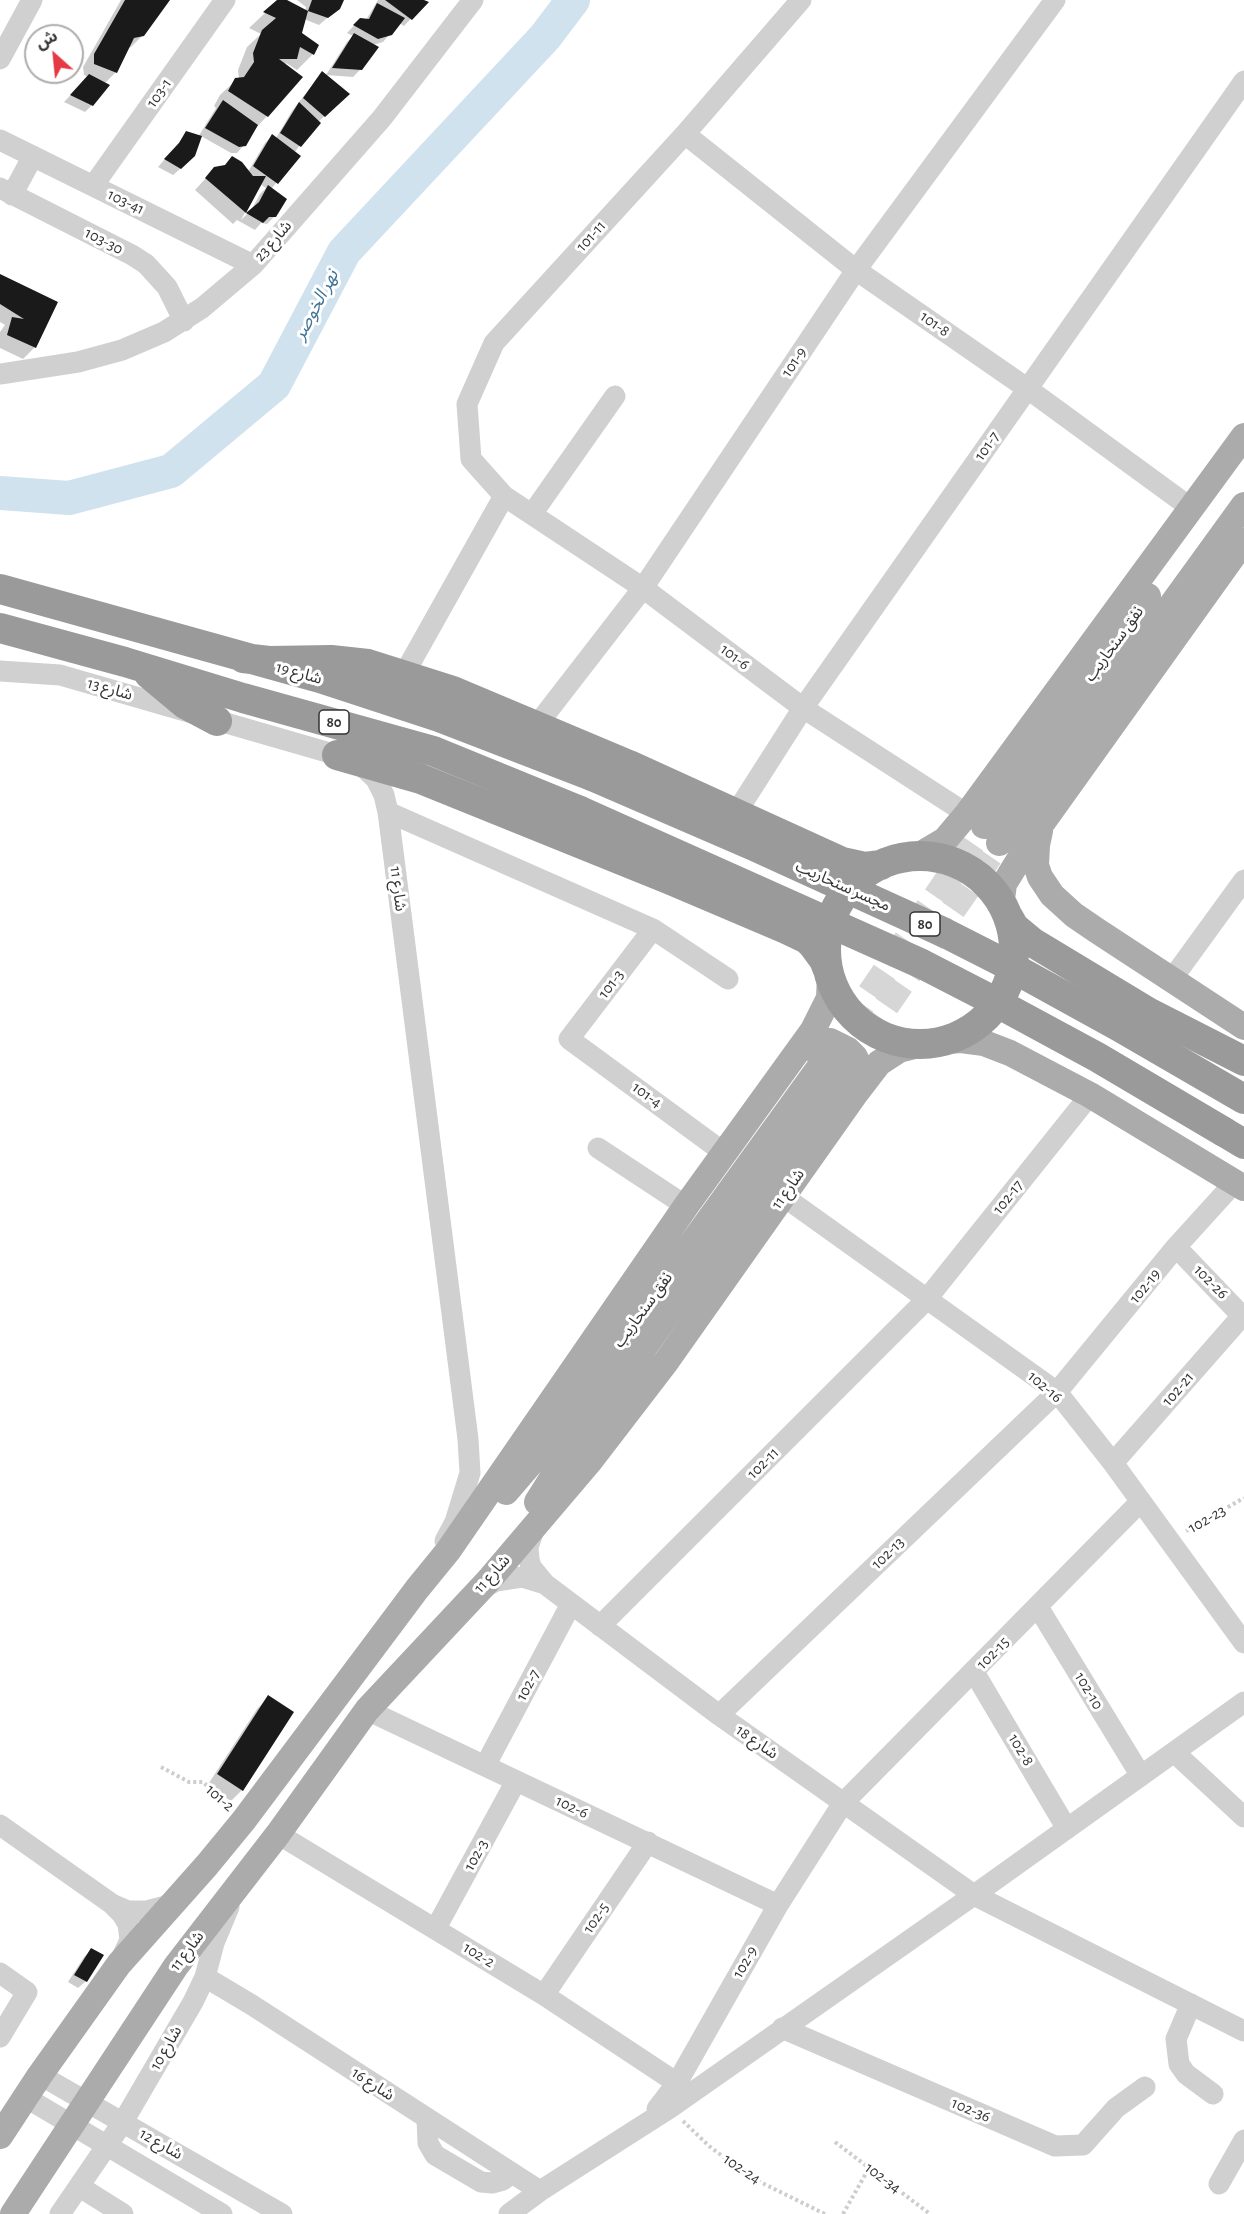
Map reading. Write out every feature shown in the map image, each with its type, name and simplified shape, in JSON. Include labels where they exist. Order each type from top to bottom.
[{"type":"highway","name":"شارع 19","points":[[0,590],[99,615],[243,658],[320,678],[439,717],[592,776]]},
{"type":"highway","name":"80","points":[[0,628],[433,751],[580,811],[932,969],[1087,1052],[1234,1138]]},
{"type":"highway","points":[[243,658],[269,661],[350,661],[368,664],[453,691],[537,725],[842,862],[865,867],[912,857],[934,857],[953,862],[970,870],[990,886],[1014,927],[1032,942],[1148,1012],[1244,1061]]},
{"type":"highway","points":[[125,662],[151,675],[185,704],[217,721]]},
{"type":"highway","points":[[338,755],[421,779],[671,880],[807,939],[824,960],[841,1000],[851,1014],[878,1034],[894,1040],[932,1043],[960,1035],[987,1016],[1002,995],[1012,972],[1014,939],[1006,912]]},
{"type":"highway","name":"مجسر سنحاريب","points":[[592,776],[945,933],[1120,1027],[1244,1099]]},
{"type":"highway","points":[[829,972],[827,936],[838,904],[859,878],[881,865]]},
{"type":"main road","points":[[1242,548],[1026,843],[1016,849],[1000,852],[981,841],[971,823],[971,814],[987,787],[1244,436]]},
{"type":"main road","name":"نفق سنحاريب","points":[[983,828],[1244,462]]},
{"type":"main road","name":"نفق سنحاريب","points":[[983,828],[1244,505]]},
{"type":"main road","points":[[912,857],[934,848],[945,840],[983,828],[987,787]]},
{"type":"main road","points":[[1006,912],[1002,900],[1004,884],[1040,826]]},
{"type":"main road","points":[[1040,826],[1036,866],[1040,877],[1052,895],[1074,915],[1244,1028]]},
{"type":"main road","name":"شارع 11","points":[[0,2136],[40,2075],[119,1964],[244,1820],[448,1551],[723,1152],[794,1057],[824,1012],[829,998],[829,972]]},
{"type":"main road","name":"شارع 11","points":[[13,2214],[176,1966],[278,1834],[367,1710],[482,1586],[590,1461],[666,1362],[879,1063],[899,1050],[932,1043],[961,1040],[984,1043],[1032,1064],[1090,1095],[1239,1185]]},
{"type":"main road","points":[[794,1057],[802,1049],[821,1041],[839,1044],[855,1057],[860,1067],[861,1076],[856,1093]]},
{"type":"main road","name":"نفق سنحاريب","points":[[448,1551],[499,1500],[543,1449],[834,1064],[559,1467],[482,1586]]},
{"type":"street","points":[[0,59],[32,0]]},
{"type":"street","name":"103-1","points":[[93,186],[225,0]]},
{"type":"street","name":"شارع 23","points":[[0,374],[101,357],[144,342],[184,321],[253,265],[382,118],[473,0]]},
{"type":"street","name":"101-11","points":[[504,496],[471,459],[467,404],[494,343],[685,134],[801,0]]},
{"type":"street","name":"101-9","points":[[537,725],[643,588],[856,270],[1055,0]]},
{"type":"street","name":"101-7","points":[[736,813],[803,708],[1244,81]]},
{"type":"street","name":"101-8","points":[[685,134],[856,270],[1028,389],[1191,508]]},
{"type":"street","name":"103-41","points":[[0,140],[253,265]]},
{"type":"street","points":[[6,191],[33,156]]},
{"type":"street","name":"103-30","points":[[6,191],[146,264],[168,287],[184,321]]},
{"type":"street","points":[[532,514],[615,396]]},
{"type":"street","points":[[403,675],[504,496]]},
{"type":"street","name":"101-6","points":[[504,496],[643,588],[803,708],[983,828]]},
{"type":"street","name":"شارع 13","points":[[0,671],[60,675],[217,721]]},
{"type":"street","name":"شارع 11","points":[[217,721],[338,755],[361,765],[376,778],[384,795],[388,812],[467,1430],[470,1473],[454,1522],[417,1589]]},
{"type":"street","points":[[388,812],[653,930],[728,979]]},
{"type":"street","points":[[1172,979],[1244,880]]},
{"type":"street","name":"101-3","points":[[569,1039],[653,930]]},
{"type":"street","name":"101-4","points":[[569,1039],[723,1152]]},
{"type":"street","name":"102-17","points":[[926,1300],[1090,1095]]},
{"type":"street","points":[[598,1148],[686,1206]]},
{"type":"street","name":"102-19","points":[[1057,1392],[1176,1248],[1239,1185]]},
{"type":"street","name":"102-16","points":[[783,1196],[1057,1392],[1113,1463],[1244,1643]]},
{"type":"street","name":"102-26","points":[[1176,1248],[1243,1317]]},
{"type":"street","name":"102-11","points":[[600,1626],[926,1300]]},
{"type":"street","name":"102-21","points":[[1113,1463],[1243,1317]]},
{"type":"street","name":"102-13","points":[[719,1715],[1057,1392]]},
{"type":"street","name":"102-15","points":[[843,1803],[1141,1502]]},
{"type":"street","points":[[539,1519],[528,1547],[529,1559],[531,1567],[545,1584]]},
{"type":"street","points":[[482,1586],[509,1578],[522,1577],[545,1584]]},
{"type":"street","name":"شارع 18","points":[[545,1584],[719,1715],[974,1895],[1244,2031]]},
{"type":"street","name":"102-7","points":[[485,1766],[571,1604]]},
{"type":"street","name":"102-10","points":[[1038,1607],[1141,1776]]},
{"type":"street","name":"102-8","points":[[974,1672],[1067,1828]]},
{"type":"street","points":[[509,2214],[540,2191],[670,2108],[1244,1702]]},
{"type":"street","name":"102-6","points":[[367,1710],[778,1905]]},
{"type":"street","points":[[1174,1752],[1244,1817]]},
{"type":"street","name":"102-3","points":[[436,1928],[516,1782]]},
{"type":"street","name":"102-9","points":[[649,2121],[677,2083],[778,1905],[843,1803]]},
{"type":"street","points":[[0,1825],[112,1904],[128,1911],[147,1911],[166,1906],[178,1898]]},
{"type":"street","name":"102-2","points":[[278,1834],[544,1995],[677,2083]]},
{"type":"street","name":"102-5","points":[[544,1995],[648,1842]]},
{"type":"street","name":"شارع 10","points":[[60,2214],[123,2122],[193,2002],[205,1977],[214,1943],[228,1910],[250,1869]]},
{"type":"street","points":[[112,1904],[128,1924],[130,1940],[119,1964]]},
{"type":"street","points":[[0,1973],[27,1992],[2,2029]]},
{"type":"street","name":"شارع 16","points":[[205,1977],[540,2191]]},
{"type":"street","points":[[1191,2004],[1176,2039],[1179,2064],[1186,2074],[1213,2094]]},
{"type":"street","name":"102-36","points":[[782,2028],[1055,2146],[1083,2145],[1116,2108],[1146,2087]]},
{"type":"street","name":"شارع 12","points":[[40,2075],[282,2214]]},
{"type":"street","name":"شارع 12","points":[[25,2097],[222,2214]]},
{"type":"street","points":[[1219,2184],[1244,2140]]},
{"type":"street","points":[[80,2187],[123,2214]]},
{"type":"path","name":"102-23","points":[[1170,1541],[1244,1498]]},
{"type":"path","name":"101-2","points":[[161,1767],[189,1782],[203,1782],[244,1820]]},
{"type":"path","name":"102-24","points":[[670,2108],[709,2146],[750,2177],[825,2214]]},
{"type":"path","name":"102-34","points":[[835,2142],[930,2214]]},
{"type":"path","points":[[843,2214],[869,2168]]},
{"type":"building","points":[[125,0],[170,0],[144,36],[134,38],[117,73],[94,64],[94,54]]},
{"type":"building","points":[[277,0],[287,0],[308,11],[302,33],[319,45],[314,55],[300,47],[297,59],[279,59],[303,77],[268,117],[228,91],[235,78],[244,77],[254,62],[253,53],[262,30],[276,18],[263,12]]},
{"type":"building","points":[[312,0],[344,0],[340,9],[328,18],[308,11]]},
{"type":"building","points":[[385,0],[424,0],[429,2],[412,20]]},
{"type":"building","points":[[377,3],[405,18],[392,35],[378,39],[353,25],[360,18],[369,19]]},
{"type":"building","points":[[354,33],[379,47],[362,70],[332,68]]},
{"type":"building","points":[[322,71],[350,94],[325,117],[303,98]]},
{"type":"building","points":[[89,74],[110,85],[93,106],[70,95],[80,84],[84,84],[84,80]]},
{"type":"building","points":[[223,100],[258,125],[246,146],[239,147],[205,128]]},
{"type":"building","points":[[299,102],[321,123],[301,147],[280,133]]},
{"type":"building","points":[[186,131],[202,136],[195,156],[181,169],[164,159],[179,143]]},
{"type":"building","points":[[272,134],[301,156],[278,184],[253,166]]},
{"type":"building","points":[[232,156],[242,162],[253,176],[266,176],[246,213],[205,178],[214,167],[225,165]]},
{"type":"building","points":[[268,185],[287,199],[276,217],[269,217],[263,223],[246,213],[259,202]]},
{"type":"building","points":[[0,274],[58,302],[36,348],[7,335],[12,317],[24,319],[0,304]]},
{"type":"building","points":[[268,1695],[294,1712],[243,1791],[217,1774]]},
{"type":"building","points":[[91,1948],[104,1955],[87,1982],[74,1975]]},
{"type":"waterway","name":"نهر الخوصر","points":[[0,493],[69,498],[171,471],[274,385],[344,252],[545,37],[573,0]]},
{"type":"tunnel","points":[[826,1058],[984,826]]},
{"type":"tunnel","points":[[842,1070],[999,843]]}]
